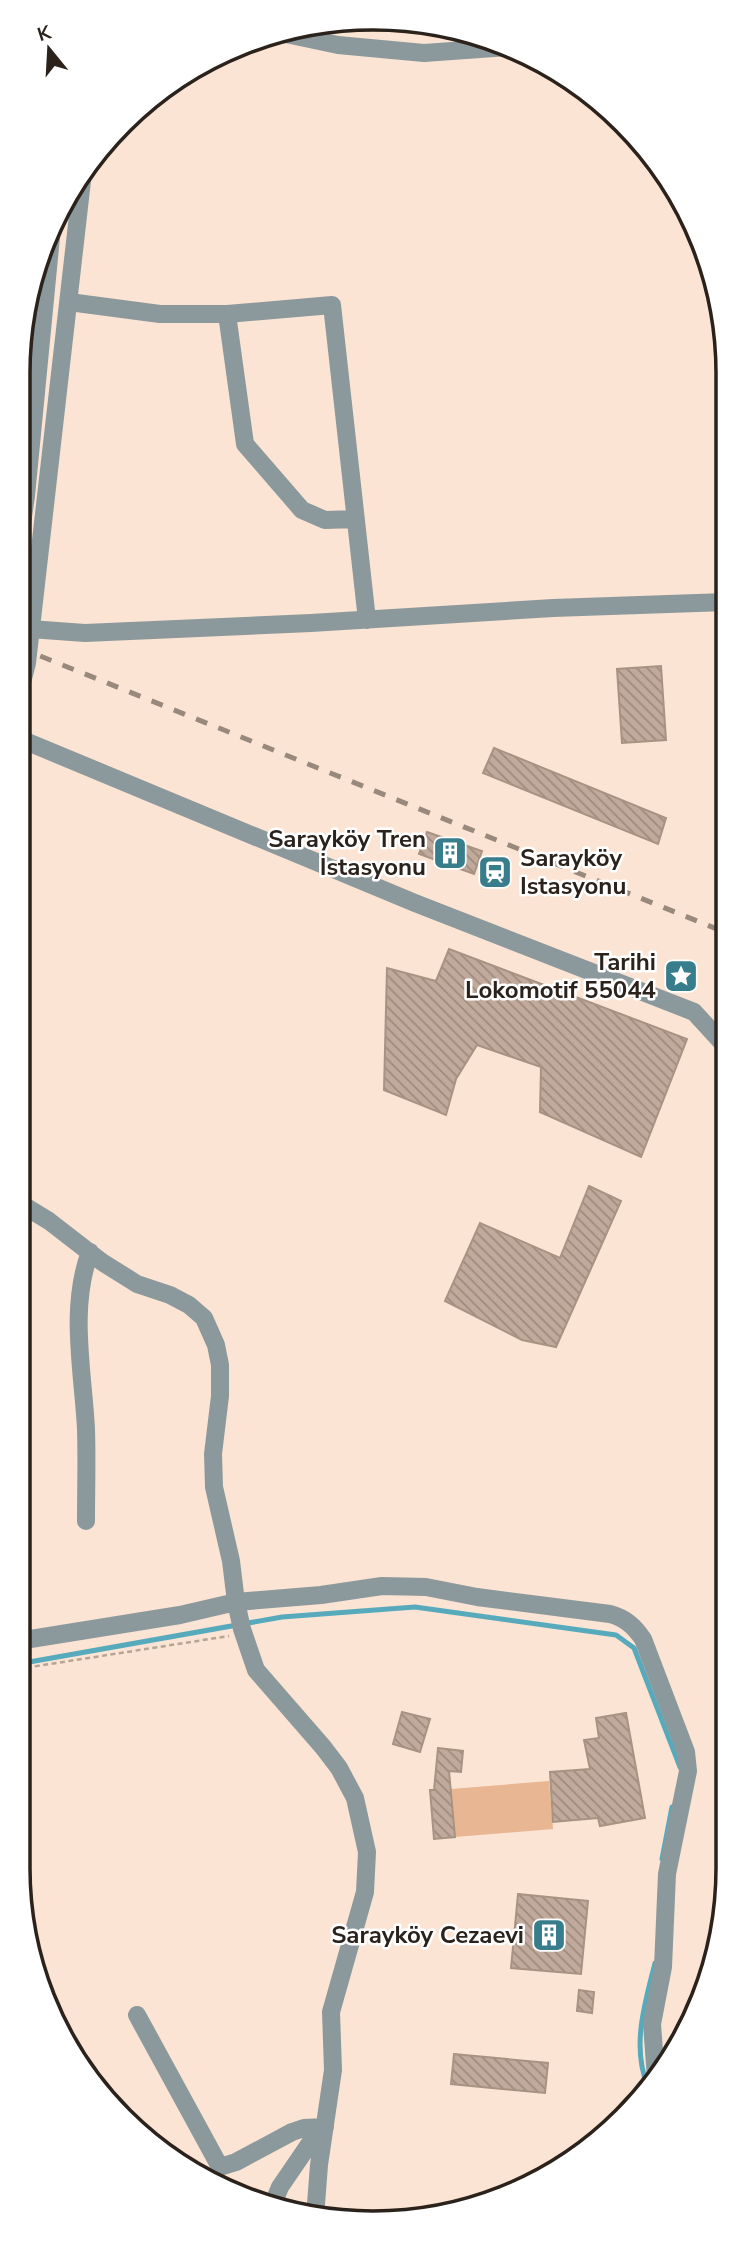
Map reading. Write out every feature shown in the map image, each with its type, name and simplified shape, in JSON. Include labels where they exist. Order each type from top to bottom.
[{"type":"street","points":[[301,37],[338,45],[424,53],[485,49]]},
{"type":"street","points":[[30,584],[69,302],[81,194]]},
{"type":"street","points":[[30,455],[49,261]]},
{"type":"street","points":[[69,302],[160,314],[227,314],[332,305],[367,620]]},
{"type":"street","points":[[227,314],[245,444],[302,510],[325,520],[356,519]]},
{"type":"street","points":[[30,628],[85,633],[553,608],[716,602]]},
{"type":"street","points":[[30,743],[415,903],[694,1012],[716,1036]]},
{"type":"street","points":[[30,1210],[137,1284],[170,1295],[189,1305],[204,1318],[216,1345],[220,1365],[220,1396],[213,1454],[214,1487],[243,1631],[256,1670],[339,1768],[355,1798],[367,1852],[365,1892],[331,2012],[333,2070],[323,2127],[316,2206]]},
{"type":"street","points":[[86,1521],[86,1430],[79,1297],[82,1275],[90,1252]]},
{"type":"street","points":[[30,1639],[382,1586],[426,1587],[477,1597],[610,1614],[624,1619],[643,1639],[686,1752],[688,1771],[667,1874],[663,1967],[652,2024],[655,2063]]},
{"type":"street","points":[[137,2015],[220,2167],[236,2162],[292,2132],[323,2127]]},
{"type":"street","points":[[276,2197],[280,2187],[323,2127]]},
{"type":"path","points":[[30,1668],[243,1631]]},
{"type":"shaded area","points":[[549,1781],[553,1829],[455,1837],[451,1789]]},
{"type":"building","points":[[661,666],[666,740],[622,743],[617,669]]},
{"type":"building","points":[[494,748],[666,818],[658,844],[483,773]]},
{"type":"building","name":"Sarayköy Tren İstasyonu","points":[[427,832],[482,851],[474,874],[419,854]]},
{"type":"building","points":[[449,949],[687,1039],[641,1157],[540,1112],[541,1067],[477,1045],[456,1079],[446,1115],[384,1090],[387,968],[436,981]]},
{"type":"building","points":[[589,1186],[621,1201],[556,1347],[522,1340],[445,1301],[480,1223],[560,1258]]},
{"type":"building","points":[[402,1712],[430,1719],[420,1752],[393,1744]]},
{"type":"building","points":[[626,1713],[645,1818],[600,1826],[598,1818],[553,1822],[550,1772],[590,1769],[584,1740],[599,1738],[596,1718]]},
{"type":"building","points":[[438,1748],[463,1751],[461,1772],[449,1771],[455,1837],[434,1839],[430,1790],[434,1790]]},
{"type":"building","name":"Sarayköy Cezaevi","points":[[518,1894],[588,1901],[581,1974],[511,1968]]},
{"type":"building","points":[[579,1990],[594,1992],[592,2013],[577,2011]]},
{"type":"building","points":[[454,2054],[548,2063],[545,2093],[451,2084]]},
{"type":"waterway","points":[[30,1662],[282,1617],[415,1607],[616,1635],[634,1648],[680,1767]]},
{"type":"waterway","points":[[662,1859],[672,1807]]},
{"type":"waterway","points":[[645,2077],[641,2056],[641,2025],[655,1963]]},
{"type":"railway","points":[[30,652],[716,929]]},
{"type":"place","name":"Sarayköy Tren İstasyonu","points":[[450,853]]},
{"type":"place","name":"Sarayköy Istasyonu","points":[[495,872]]},
{"type":"place","name":"Tarihi Lokomotif 55044","points":[[681,976]]},
{"type":"place","name":"Sarayköy Cezaevi","points":[[549,1935]]}]
